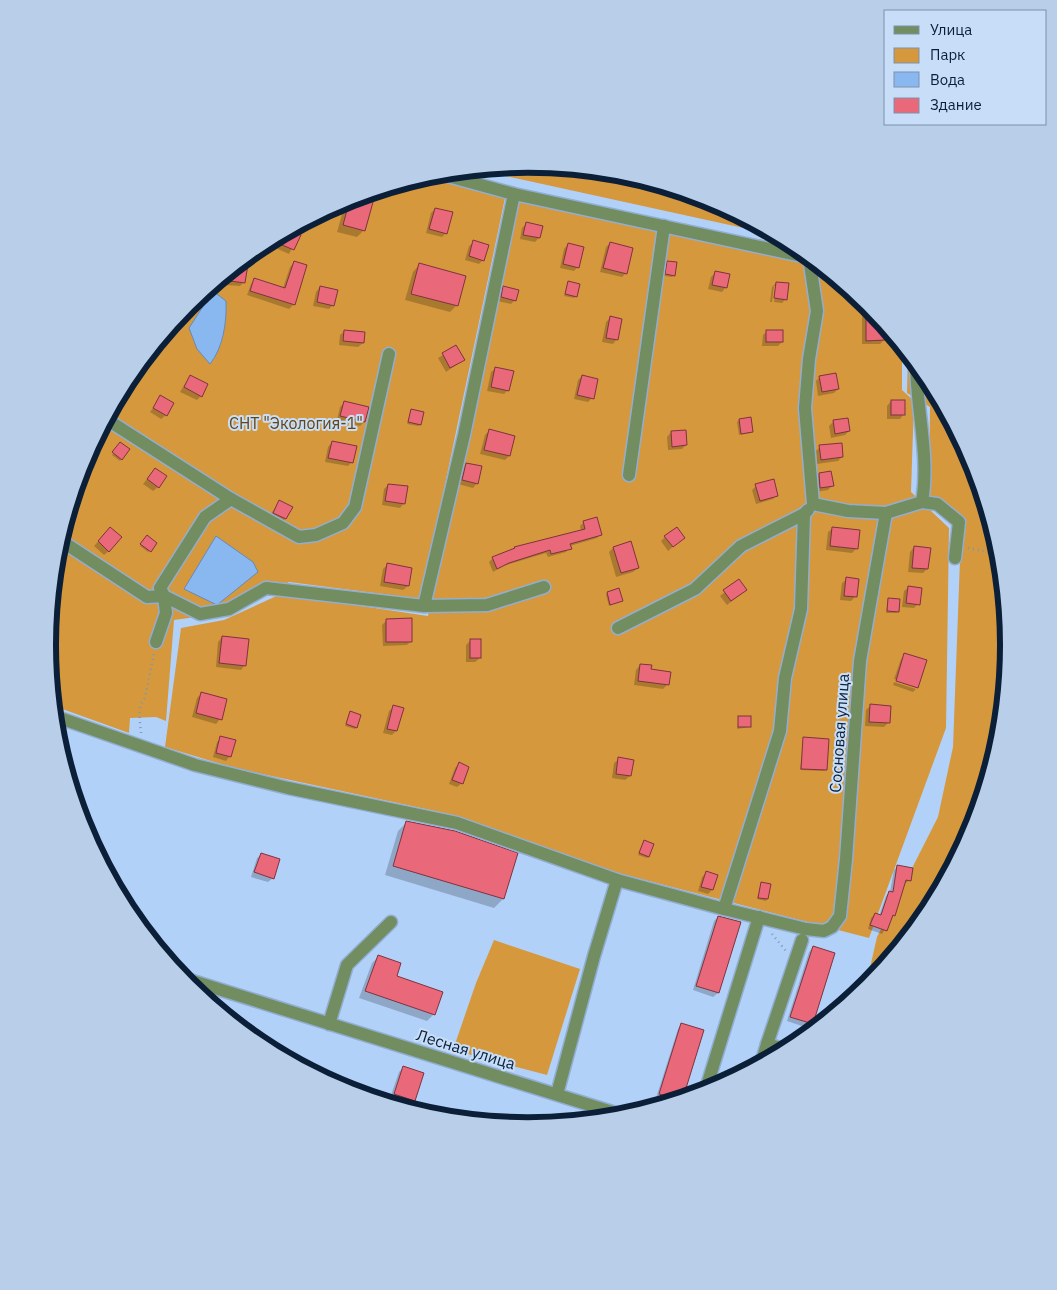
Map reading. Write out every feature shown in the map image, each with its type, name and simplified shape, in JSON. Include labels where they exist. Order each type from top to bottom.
[{"type":"street","points":[[457,179],[514,194],[793,253]]},
{"type":"street","points":[[424,606],[464,435],[514,194]]},
{"type":"street","points":[[629,475],[664,226]]},
{"type":"street","points":[[724,909],[780,730],[785,678],[801,609],[809,509],[805,408],[809,359],[817,311],[811,267]]},
{"type":"street","points":[[112,423],[231,499],[300,537],[316,535],[343,523],[355,507],[389,354]]},
{"type":"street","points":[[916,376],[925,484],[922,502]]},
{"type":"street","points":[[156,642],[166,613],[164,596],[160,588],[205,516],[231,499]]},
{"type":"street","points":[[618,628],[695,589],[741,546],[809,509],[886,513],[922,502],[937,504],[959,522],[956,552]]},
{"type":"street","name":"Сосновая улица","points":[[62,719],[195,765],[279,786],[457,823],[617,880],[759,917],[804,934],[824,931],[832,926],[840,916],[846,859],[860,661],[886,513]]},
{"type":"street","points":[[67,545],[146,597],[164,596],[200,614],[229,609],[266,588],[424,606],[487,605],[544,587]]},
{"type":"street","points":[[558,1094],[594,956],[617,880]]},
{"type":"street","points":[[708,1081],[759,917]]},
{"type":"street","points":[[329,1024],[346,965],[391,922]]},
{"type":"street","points":[[764,1055],[804,934]]},
{"type":"street","name":"Лесная улица","points":[[200,983],[329,1024],[438,1051],[607,1110]]},
{"type":"street","points":[[767,1044],[776,1047]]},
{"type":"path","points":[[956,552],[992,554]]},
{"type":"path","points":[[143,747],[139,717],[156,642]]},
{"type":"path","points":[[759,917],[795,962]]},
{"type":"green space","points":[[497,174],[559,174],[621,182],[680,198],[737,221],[755,230]]},
{"type":"green space","name":"СНТ \"Экология-1\"","points":[[444,181],[505,198],[421,599],[289,582],[233,612],[174,620],[166,721],[156,717],[130,718],[129,733],[60,708],[56,645],[60,583],[72,523],[81,493],[105,436],[136,383],[173,334],[217,290],[266,252],[320,221],[377,198]]},
{"type":"green space","points":[[518,202],[774,242],[816,270],[862,311],[902,357],[902,390],[914,401],[911,492],[949,528],[946,728],[869,938],[602,869],[449,814],[234,768],[165,747],[181,628],[224,620],[281,594],[428,616]]},
{"type":"green space","points":[[908,365],[921,383],[952,436],[976,493],[992,553],[997,583],[1001,645],[1000,676],[997,707],[985,767],[965,826],[952,854],[921,907],[884,956],[869,972],[877,937],[938,817],[953,747],[961,533],[929,506],[930,407],[907,393]]},
{"type":"green space","points":[[494,940],[580,969],[547,1075],[453,1050],[476,983]]},
{"type":"water","points":[[215,292],[226,301],[225,326],[221,343],[210,364],[197,349],[189,328],[208,298]]},
{"type":"water","points":[[216,536],[253,562],[258,572],[217,605],[184,589]]},
{"type":"building","points":[[374,199],[365,231],[343,225],[347,209]]},
{"type":"building","points":[[435,208],[453,212],[447,234],[429,229]]},
{"type":"building","points":[[526,222],[543,226],[540,238],[523,235]]},
{"type":"building","points":[[297,233],[301,235],[294,250],[279,244]]},
{"type":"building","points":[[473,240],[489,245],[484,261],[469,256]]},
{"type":"building","points":[[610,242],[633,248],[627,274],[603,268]]},
{"type":"building","points":[[568,243],[584,247],[579,268],[563,264]]},
{"type":"building","points":[[294,261],[307,265],[295,305],[250,291],[254,278],[285,288]]},
{"type":"building","points":[[667,261],[677,262],[675,276],[665,274]]},
{"type":"building","points":[[419,263],[466,276],[458,306],[411,294]]},
{"type":"building","points":[[248,265],[245,283],[230,281],[230,279]]},
{"type":"building","points":[[715,271],[730,274],[727,288],[712,285]]},
{"type":"building","points":[[568,281],[580,284],[577,297],[565,294]]},
{"type":"building","points":[[776,282],[789,283],[787,300],[774,298]]},
{"type":"building","points":[[320,286],[338,290],[334,306],[317,302]]},
{"type":"building","points":[[503,286],[519,290],[516,301],[501,297]]},
{"type":"building","points":[[866,315],[885,335],[885,340],[866,341]]},
{"type":"building","points":[[610,316],[622,319],[618,340],[606,338]]},
{"type":"building","points":[[344,330],[365,332],[364,343],[343,341]]},
{"type":"building","points":[[766,330],[783,330],[783,342],[766,342]]},
{"type":"building","points":[[456,345],[465,360],[450,368],[442,353]]},
{"type":"building","points":[[495,367],[514,371],[509,391],[491,387]]},
{"type":"building","points":[[836,373],[839,389],[822,392],[819,376]]},
{"type":"building","points":[[190,375],[208,384],[202,397],[184,387]]},
{"type":"building","points":[[582,375],[598,379],[594,399],[577,395]]},
{"type":"building","points":[[160,395],[174,403],[167,416],[153,408]]},
{"type":"building","points":[[891,400],[905,400],[905,415],[891,415]]},
{"type":"building","points":[[344,401],[369,407],[365,422],[340,416]]},
{"type":"building","points":[[411,409],[424,412],[421,425],[408,422]]},
{"type":"building","points":[[751,417],[753,432],[741,434],[739,419]]},
{"type":"building","points":[[848,418],[850,431],[835,434],[833,420]]},
{"type":"building","points":[[489,429],[515,436],[510,456],[484,450]]},
{"type":"building","points":[[686,430],[687,445],[672,447],[671,431]]},
{"type":"building","points":[[332,441],[357,446],[353,463],[328,458]]},
{"type":"building","points":[[120,442],[130,449],[122,460],[112,452]]},
{"type":"building","points":[[842,443],[843,457],[821,460],[819,445]]},
{"type":"building","points":[[466,463],[482,466],[478,484],[462,480]]},
{"type":"building","points":[[155,468],[167,476],[159,488],[147,479]]},
{"type":"building","points":[[831,471],[834,486],[820,488],[819,473]]},
{"type":"building","points":[[774,479],[778,496],[760,501],[755,484]]},
{"type":"building","points":[[388,484],[408,486],[405,504],[385,501]]},
{"type":"building","points":[[279,500],[293,507],[286,519],[273,513]]},
{"type":"building","points":[[597,517],[602,535],[570,544],[572,549],[551,554],[550,550],[509,563],[497,569],[492,557],[514,547],[585,529],[583,521]]},
{"type":"building","points":[[110,527],[122,537],[109,552],[98,541]]},
{"type":"building","points":[[677,527],[685,538],[673,547],[664,536]]},
{"type":"building","points":[[832,527],[860,530],[858,549],[830,546]]},
{"type":"building","points":[[147,535],[157,543],[151,552],[140,544]]},
{"type":"building","points":[[631,541],[639,568],[621,573],[613,547]]},
{"type":"building","points":[[914,546],[931,548],[928,569],[912,568]]},
{"type":"building","points":[[387,563],[412,568],[409,586],[384,582]]},
{"type":"building","points":[[846,577],[859,579],[857,597],[844,596]]},
{"type":"building","points":[[739,579],[747,590],[731,601],[723,590]]},
{"type":"building","points":[[908,586],[922,588],[920,605],[906,603]]},
{"type":"building","points":[[619,588],[623,601],[610,605],[607,592]]},
{"type":"building","points":[[888,598],[900,599],[899,612],[887,611]]},
{"type":"building","points":[[412,618],[412,642],[386,642],[386,619]]},
{"type":"building","points":[[222,636],[249,639],[246,666],[219,663]]},
{"type":"building","points":[[470,639],[481,639],[481,658],[470,658]]},
{"type":"building","points":[[904,653],[927,660],[918,688],[896,681]]},
{"type":"building","points":[[640,664],[652,665],[651,669],[671,672],[669,685],[638,681]]},
{"type":"building","points":[[201,692],[227,699],[222,720],[196,713]]},
{"type":"building","points":[[870,704],[891,706],[890,723],[869,722]]},
{"type":"building","points":[[393,705],[404,708],[397,731],[387,729]]},
{"type":"building","points":[[350,711],[361,715],[357,728],[346,724]]},
{"type":"building","points":[[738,716],[751,716],[751,727],[738,727]]},
{"type":"building","points":[[220,736],[236,740],[231,757],[216,753]]},
{"type":"building","points":[[803,737],[829,739],[827,770],[801,769]]},
{"type":"building","points":[[618,757],[634,760],[631,776],[616,774]]},
{"type":"building","points":[[459,762],[469,767],[463,784],[452,780]]},
{"type":"building","points":[[406,821],[455,831],[518,853],[504,899],[393,866]]},
{"type":"building","points":[[644,840],[654,844],[649,857],[639,853]]},
{"type":"building","points":[[261,853],[280,859],[274,879],[254,872]]},
{"type":"building","points":[[897,865],[913,868],[911,881],[906,880],[895,916],[893,915],[887,931],[870,925],[875,913],[881,915],[889,891],[893,892]]},
{"type":"building","points":[[706,871],[718,875],[713,890],[701,887]]},
{"type":"building","points":[[761,882],[771,884],[768,899],[758,898]]},
{"type":"building","points":[[718,916],[741,922],[719,993],[696,986]]},
{"type":"building","points":[[813,946],[835,953],[814,1022],[811,1023],[790,1017]]},
{"type":"building","points":[[378,955],[401,963],[397,976],[443,992],[435,1015],[365,991]]},
{"type":"building","points":[[681,1023],[704,1030],[685,1090],[666,1096],[659,1094]]},
{"type":"building","points":[[403,1066],[424,1073],[415,1101],[394,1094]]}]
